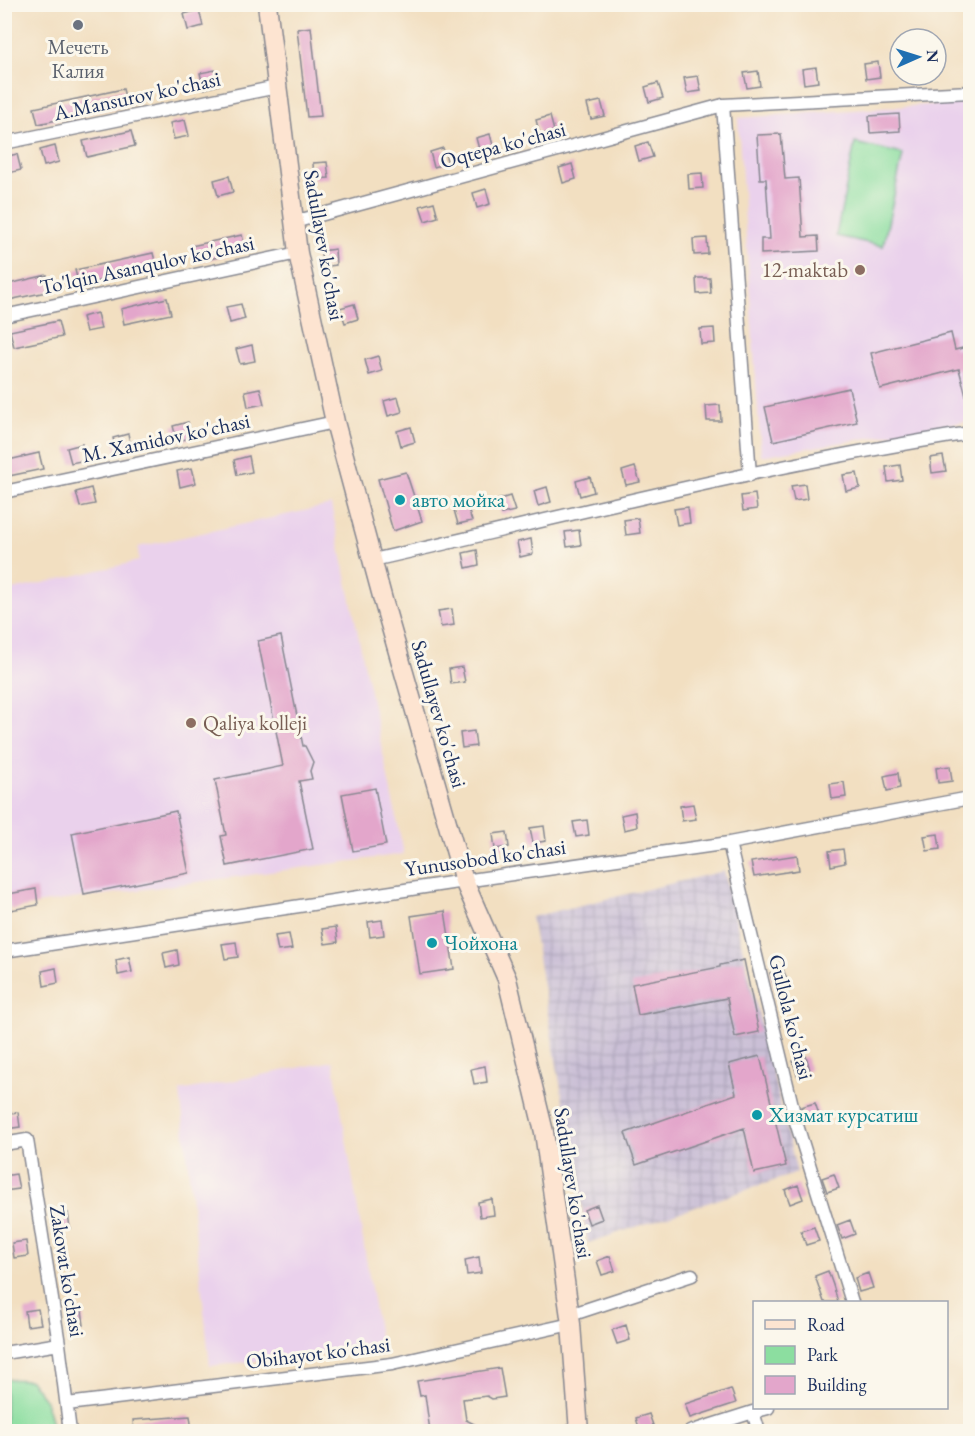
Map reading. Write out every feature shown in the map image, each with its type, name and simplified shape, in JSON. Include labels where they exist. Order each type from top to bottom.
[{"type":"main road","name":"Sadullayev ko'chasi","points":[[267,4],[298,253],[335,422],[464,880],[507,979],[544,1132],[570,1319],[579,1431]]},
{"type":"street","name":"A.Mansurov ko'chasi","points":[[4,143],[277,87]]},
{"type":"street","name":"Oqtepa ko'chasi","points":[[294,222],[723,105],[970,92]]},
{"type":"street","points":[[723,105],[750,475]]},
{"type":"street","name":"To'lqin Asanqulov ko'chasi","points":[[4,316],[298,253]]},
{"type":"street","name":"M. Xamidov ko'chasi","points":[[4,492],[335,422]]},
{"type":"street","points":[[373,560],[750,475],[905,443],[970,433]]},
{"type":"street","name":"Yunusobod ko'chasi","points":[[4,951],[464,880],[729,843],[970,798]]},
{"type":"street","name":"Gullola ko'chasi","points":[[729,843],[796,1122],[852,1301]]},
{"type":"street","name":"Zakovat ko'chasi","points":[[4,1144],[27,1140],[59,1344],[70,1431]]},
{"type":"street","name":"Obihayot ko'chasi","points":[[67,1404],[392,1364],[570,1319],[692,1275]]},
{"type":"street","points":[[4,1353],[59,1344]]},
{"type":"street","points":[[690,1431],[762,1409]]},
{"type":"street","points":[[753,1412],[759,1431]]},
{"type":"shaded area","name":"12-maktab","points":[[970,102],[970,421],[761,456],[738,118]]},
{"type":"shaded area","name":"Qaliya kolleji","points":[[331,505],[404,854],[5,908],[4,592],[139,561],[138,547]]},
{"type":"shaded area","points":[[724,871],[797,1173],[588,1243],[531,917]]},
{"type":"shaded area","points":[[333,1061],[381,1348],[210,1366],[180,1091]]},
{"type":"green space","points":[[855,143],[903,154],[883,246],[836,236]]},
{"type":"green space","points":[[5,1379],[30,1380],[45,1399],[54,1431],[5,1431]]},
{"type":"building","points":[[199,10],[203,26],[188,30],[184,14]]},
{"type":"building","points":[[311,27],[321,116],[307,117],[297,29]]},
{"type":"building","points":[[878,62],[880,77],[866,79],[864,64]]},
{"type":"building","points":[[816,67],[818,82],[804,84],[802,69]]},
{"type":"building","points":[[215,70],[219,85],[204,89],[200,73]]},
{"type":"building","points":[[758,71],[760,86],[747,88],[744,73]]},
{"type":"building","points":[[698,76],[701,91],[687,93],[684,78]]},
{"type":"building","points":[[658,83],[663,98],[649,102],[645,87]]},
{"type":"building","points":[[123,89],[127,105],[38,124],[34,108]]},
{"type":"building","points":[[601,101],[605,116],[591,119],[587,104]]},
{"type":"building","points":[[899,114],[900,131],[870,133],[869,116]]},
{"type":"building","points":[[550,116],[554,131],[540,135],[536,120]]},
{"type":"building","points":[[185,120],[189,136],[174,139],[170,123]]},
{"type":"building","points":[[131,131],[135,146],[87,157],[83,141]]},
{"type":"building","points":[[490,134],[494,149],[480,153],[476,138]]},
{"type":"building","points":[[781,134],[785,179],[799,178],[803,237],[818,236],[819,251],[761,254],[761,239],[770,239],[766,179],[760,179],[757,135]]},
{"type":"building","points":[[648,142],[653,157],[639,161],[635,146]]},
{"type":"building","points":[[55,146],[59,162],[44,166],[40,150]]},
{"type":"building","points":[[443,148],[448,163],[434,167],[430,152]]},
{"type":"building","points":[[17,154],[21,170],[4,174],[4,157]]},
{"type":"building","points":[[327,162],[329,178],[314,179],[313,163]]},
{"type":"building","points":[[572,164],[576,179],[563,183],[559,168]]},
{"type":"building","points":[[702,173],[703,188],[689,189],[688,174]]},
{"type":"building","points":[[229,176],[233,192],[218,196],[214,180]]},
{"type":"building","points":[[486,189],[490,204],[477,208],[473,193]]},
{"type":"building","points":[[434,202],[438,217],[425,221],[420,206]]},
{"type":"building","points":[[242,235],[246,251],[195,262],[191,246]]},
{"type":"building","points":[[707,238],[708,254],[694,255],[693,239]]},
{"type":"building","points":[[335,249],[336,265],[322,267],[321,251]]},
{"type":"building","points":[[153,253],[157,269],[79,285],[75,270]]},
{"type":"building","points":[[47,275],[51,291],[4,301],[4,285]]},
{"type":"building","points":[[696,278],[710,278],[711,293],[697,294]]},
{"type":"building","points":[[167,298],[171,314],[124,324],[121,309]]},
{"type":"building","points":[[241,304],[245,319],[230,323],[226,307]]},
{"type":"building","points":[[354,304],[358,319],[345,323],[340,308]]},
{"type":"building","points":[[97,313],[101,329],[86,332],[82,317]]},
{"type":"building","points":[[58,321],[62,337],[14,347],[10,331]]},
{"type":"building","points":[[714,328],[715,343],[701,344],[700,329]]},
{"type":"building","points":[[951,333],[955,350],[970,346],[970,396],[966,396],[959,369],[880,389],[871,353]]},
{"type":"building","points":[[252,345],[255,361],[240,364],[236,349]]},
{"type":"building","points":[[378,356],[382,371],[369,375],[365,360]]},
{"type":"building","points":[[260,388],[264,404],[248,407],[245,391]]},
{"type":"building","points":[[849,388],[857,422],[773,441],[765,407]]},
{"type":"building","points":[[398,397],[402,412],[388,416],[384,401]]},
{"type":"building","points":[[720,405],[721,421],[707,421],[706,406]]},
{"type":"building","points":[[188,422],[192,438],[177,441],[173,426]]},
{"type":"building","points":[[411,427],[415,442],[401,446],[397,431]]},
{"type":"building","points":[[128,434],[132,450],[117,454],[113,438]]},
{"type":"building","points":[[82,444],[86,460],[71,463],[67,448]]},
{"type":"building","points":[[39,453],[43,469],[4,477],[4,461]]},
{"type":"building","points":[[249,456],[252,472],[237,475],[234,460]]},
{"type":"building","points":[[943,456],[946,471],[932,473],[930,458]]},
{"type":"building","points":[[900,465],[902,480],[888,482],[886,467]]},
{"type":"building","points":[[635,467],[640,482],[626,485],[622,471]]},
{"type":"building","points":[[192,468],[196,483],[180,487],[177,471]]},
{"type":"building","name":"авто мойка","points":[[406,472],[422,521],[393,531],[378,479]]},
{"type":"building","points":[[857,473],[860,488],[846,491],[843,475]]},
{"type":"building","points":[[590,477],[594,492],[580,496],[576,481]]},
{"type":"building","points":[[805,484],[807,499],[794,501],[791,486]]},
{"type":"building","points":[[547,487],[551,502],[538,506],[534,491]]},
{"type":"building","points":[[91,488],[95,504],[80,507],[76,492]]},
{"type":"building","points":[[755,494],[757,509],[743,511],[741,496]]},
{"type":"building","points":[[510,496],[515,511],[501,514],[497,500]]},
{"type":"building","points":[[467,506],[472,521],[458,524],[454,510]]},
{"type":"building","points":[[688,507],[690,523],[677,525],[674,509]]},
{"type":"building","points":[[638,518],[640,533],[626,535],[624,520]]},
{"type":"building","points":[[579,530],[581,545],[567,547],[565,532]]},
{"type":"building","points":[[531,539],[533,554],[520,557],[517,542]]},
{"type":"building","points":[[477,550],[479,565],[466,568],[463,553]]},
{"type":"building","points":[[452,609],[454,625],[441,627],[438,611]]},
{"type":"building","points":[[281,636],[303,746],[313,762],[310,771],[312,779],[299,781],[313,849],[227,866],[221,836],[226,835],[215,780],[283,766],[258,641]]},
{"type":"building","points":[[462,667],[465,682],[451,684],[449,669]]},
{"type":"building","points":[[474,731],[476,746],[462,748],[460,733]]},
{"type":"building","points":[[950,766],[952,781],[938,783],[936,768]]},
{"type":"building","points":[[898,773],[900,788],[887,791],[884,776]]},
{"type":"building","points":[[844,782],[846,797],[832,799],[830,784]]},
{"type":"building","points":[[375,788],[386,845],[353,851],[342,794]]},
{"type":"building","points":[[693,804],[696,819],[682,821],[680,806]]},
{"type":"building","points":[[176,811],[189,873],[84,894],[72,833]]},
{"type":"building","points":[[635,812],[637,827],[624,830],[621,815]]},
{"type":"building","points":[[587,820],[589,835],[576,837],[573,822]]},
{"type":"building","points":[[544,826],[546,841],[533,843],[530,828]]},
{"type":"building","points":[[507,832],[509,847],[495,849],[493,834]]},
{"type":"building","points":[[938,834],[940,849],[927,851],[924,836]]},
{"type":"building","points":[[843,849],[845,863],[831,866],[829,851]]},
{"type":"building","points":[[797,855],[799,870],[754,877],[751,862]]},
{"type":"building","points":[[36,889],[38,905],[11,910],[8,894]]},
{"type":"building","name":"Чойхона","points":[[445,911],[454,969],[420,974],[411,916]]},
{"type":"building","points":[[382,920],[384,935],[370,937],[368,922]]},
{"type":"building","points":[[336,927],[338,942],[325,944],[322,929]]},
{"type":"building","points":[[289,934],[292,949],[278,951],[275,936]]},
{"type":"building","points":[[236,942],[238,957],[225,959],[222,944]]},
{"type":"building","points":[[177,950],[179,965],[166,968],[163,953]]},
{"type":"building","points":[[129,957],[132,972],[118,975],[116,960]]},
{"type":"building","points":[[744,960],[759,1032],[735,1037],[727,998],[638,1015],[632,984],[720,967],[720,965]]},
{"type":"building","points":[[56,968],[58,983],[44,986],[42,971]]},
{"type":"building","points":[[783,969],[788,983],[775,987],[770,973]]},
{"type":"building","points":[[760,1056],[786,1166],[754,1173],[744,1128],[636,1165],[625,1133],[736,1094],[729,1064]]},
{"type":"building","points":[[806,1056],[810,1070],[797,1075],[793,1061]]},
{"type":"building","points":[[485,1066],[487,1082],[474,1084],[471,1069]]},
{"type":"building","points":[[815,1103],[820,1117],[806,1122],[801,1107]]},
{"type":"building","points":[[18,1112],[20,1127],[6,1129],[4,1114]]},
{"type":"building","points":[[16,1174],[19,1189],[4,1191],[4,1176]]},
{"type":"building","points":[[834,1174],[839,1188],[827,1192],[822,1178]]},
{"type":"building","points":[[798,1185],[803,1199],[790,1204],[785,1190]]},
{"type":"building","points":[[492,1199],[494,1215],[480,1217],[478,1202]]},
{"type":"building","points":[[597,1205],[602,1219],[589,1224],[584,1210]]},
{"type":"building","points":[[68,1213],[70,1228],[56,1230],[54,1215]]},
{"type":"building","points":[[850,1220],[855,1234],[842,1239],[837,1225]]},
{"type":"building","points":[[814,1227],[819,1241],[806,1245],[801,1231]]},
{"type":"building","points":[[26,1241],[28,1256],[14,1258],[12,1243]]},
{"type":"building","points":[[610,1256],[615,1271],[602,1275],[597,1261]]},
{"type":"building","points":[[479,1257],[481,1273],[467,1275],[465,1260]]},
{"type":"building","points":[[828,1271],[838,1301],[824,1301],[815,1276]]},
{"type":"building","points":[[868,1273],[873,1288],[859,1292],[855,1278]]},
{"type":"building","points":[[38,1309],[41,1324],[27,1326],[25,1311]]},
{"type":"building","points":[[82,1310],[84,1325],[71,1327],[68,1312]]},
{"type":"building","points":[[626,1325],[630,1340],[617,1344],[612,1330]]},
{"type":"building","points":[[500,1368],[505,1397],[492,1399],[487,1396],[463,1399],[466,1420],[488,1431],[430,1431],[425,1395],[420,1396],[417,1381]]},
{"type":"building","points":[[731,1389],[736,1403],[690,1418],[685,1404]]},
{"type":"building","points":[[649,1414],[654,1428],[640,1431],[636,1418]]},
{"type":"building","points":[[190,1416],[192,1431],[134,1431],[133,1420]]},
{"type":"place","name":"Мечеть Калия","points":[[78,25]]},
{"type":"place","name":"12-maktab","points":[[860,270]]},
{"type":"place","name":"авто мойка","points":[[400,500]]},
{"type":"place","name":"Qaliya kolleji","points":[[191,723]]},
{"type":"place","name":"Чойхона","points":[[432,943]]},
{"type":"place","name":"Хизмат курсатиш","points":[[757,1115]]}]
